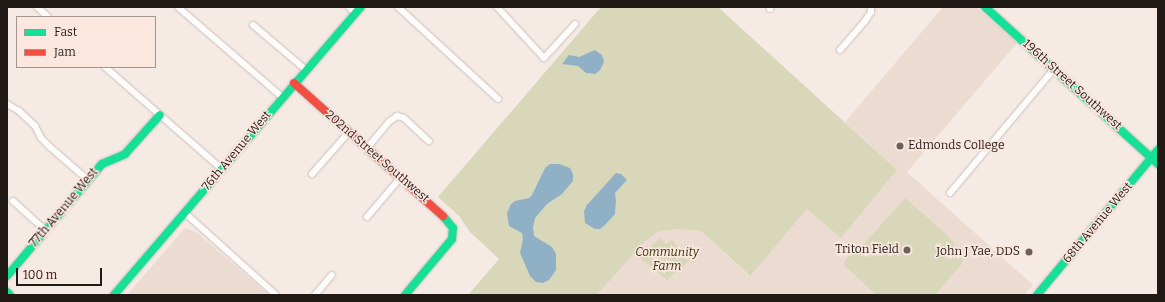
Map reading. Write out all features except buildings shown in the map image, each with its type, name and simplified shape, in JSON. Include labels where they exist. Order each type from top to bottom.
[{"type":"street","points":[[37,7],[47,16]]},
{"type":"street","points":[[178,7],[282,97]]},
{"type":"street","points":[[349,7],[358,10]]},
{"type":"street","points":[[398,7],[498,99]]},
{"type":"street","points":[[497,7],[544,58],[575,24]]},
{"type":"street","points":[[840,50],[865,21],[871,12],[871,7]]},
{"type":"street","name":"196th Street Southwest","points":[[986,7],[1158,164]]},
{"type":"street","name":"76th Avenue West","points":[[114,295],[358,10]]},
{"type":"street","points":[[252,25],[306,70]]},
{"type":"street","points":[[106,68],[222,169]]},
{"type":"street","points":[[950,193],[1054,69]]},
{"type":"street","name":"202nd Street Southwest","points":[[294,83],[401,177],[449,221],[453,228],[452,239],[405,295]]},
{"type":"street","points":[[7,104],[19,111],[35,126],[42,138],[50,147],[88,180]]},
{"type":"street","name":"77th Avenue West","points":[[7,276],[102,164],[125,154],[130,150],[160,115]]},
{"type":"street","points":[[367,148],[390,121],[397,116],[404,118],[429,141]]},
{"type":"street","points":[[312,174],[349,132]]},
{"type":"street","name":"68th Avenue West","points":[[1037,295],[1158,150]]},
{"type":"street","points":[[367,217],[401,177]]},
{"type":"street","points":[[13,201],[45,230]]},
{"type":"street","points":[[184,213],[276,295]]},
{"type":"street","points":[[315,295],[332,275]]},
{"type":"street","points":[[7,292],[10,295]]},
{"type":"shaded area","name":"Edmonds College","points":[[943,7],[976,7],[1017,43],[907,172],[1033,285],[1024,295],[597,295],[645,241],[658,232],[677,229],[701,231],[749,276],[807,209],[841,238],[897,170],[845,122]]},
{"type":"shaded area","points":[[185,228],[196,232],[269,295],[127,295]]},
{"type":"green space","points":[[601,7],[718,7],[897,170],[841,238],[807,209],[750,276],[701,231],[677,229],[658,232],[645,241],[597,295],[468,295],[499,259],[469,231],[460,217],[438,197]]},
{"type":"green space","name":"Triton Field","points":[[905,198],[945,233],[964,254],[961,265],[935,295],[876,295],[844,265],[844,262],[859,244],[862,246]]},
{"type":"green space","name":"Community Farm","points":[[660,238],[666,244],[672,240],[690,260],[667,280],[639,257]]},
{"type":"water","points":[[595,50],[602,55],[604,62],[600,70],[595,74],[586,73],[578,66],[562,64],[569,55],[579,57]]},
{"type":"water","points":[[550,164],[559,164],[570,168],[573,174],[573,181],[562,194],[547,204],[535,218],[533,227],[534,236],[552,247],[556,254],[556,270],[549,280],[543,283],[536,282],[530,276],[520,253],[523,239],[522,233],[509,226],[507,213],[511,204],[515,201],[529,198],[532,195],[545,168]]},
{"type":"water","points":[[616,173],[621,174],[627,180],[615,193],[615,214],[600,229],[595,229],[585,223],[584,211],[587,205]]},
{"type":"traffic: fast","points":[[114,295],[361,7]]},
{"type":"traffic: fast","points":[[985,7],[1158,164]]},
{"type":"traffic: fast","points":[[7,276],[102,164],[125,154],[160,115]]},
{"type":"traffic: fast","points":[[1037,295],[1158,150]]},
{"type":"traffic: fast","points":[[405,295],[452,239],[453,228],[443,216]]},
{"type":"traffic: fast","points":[[7,292],[10,295]]},
{"type":"traffic: jam","points":[[294,83],[443,216]]},
{"type":"place","name":"Edmonds College","points":[[900,146]]},
{"type":"place","name":"Triton Field","points":[[907,250]]},
{"type":"place","name":"John J Yae, DDS","points":[[1029,252]]}]
